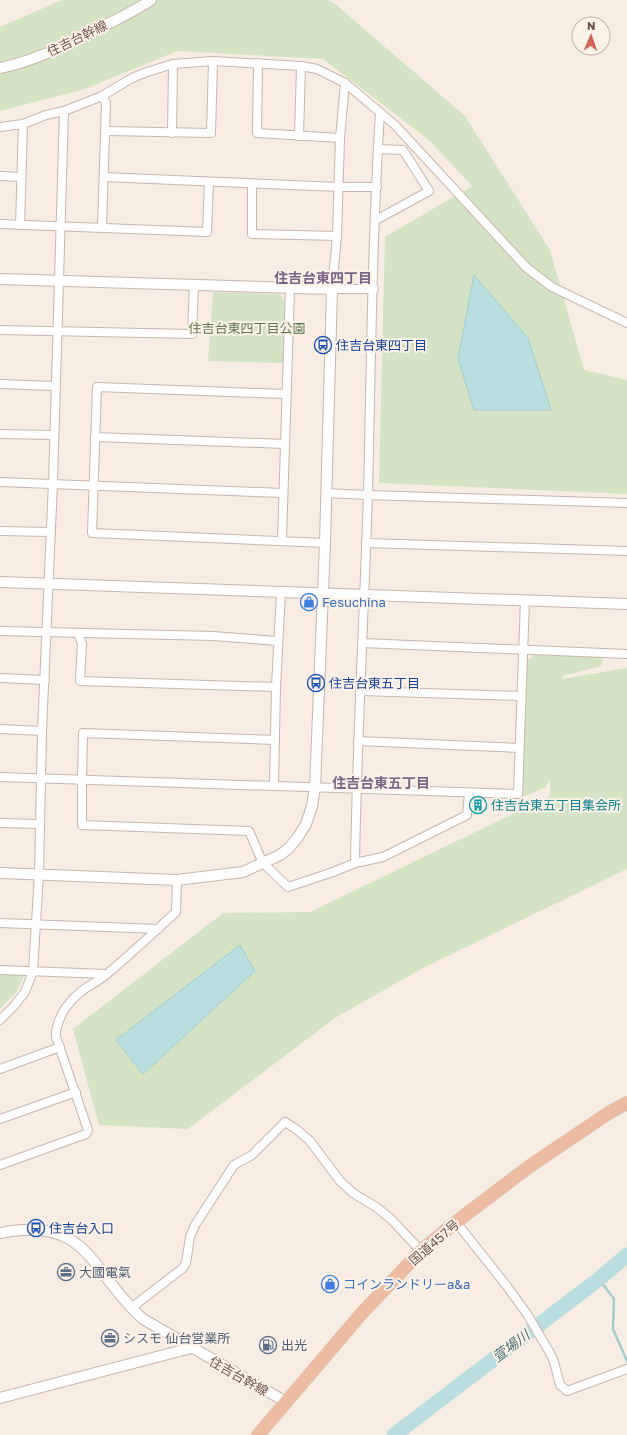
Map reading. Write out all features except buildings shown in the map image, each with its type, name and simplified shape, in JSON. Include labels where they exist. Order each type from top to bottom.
[{"type":"highway","name":"国道457号","points":[[258,1435],[362,1313],[421,1251],[456,1222],[530,1166],[627,1102]]},
{"type":"street","name":"住吉台幹線","points":[[0,68],[19,64],[56,50],[151,0]]},
{"type":"street","points":[[106,130],[211,133],[213,61]]},
{"type":"street","points":[[0,127],[23,124],[46,115],[64,111],[102,96],[132,78],[173,64],[213,61],[301,66],[317,69],[345,82],[395,125],[527,268],[552,287],[627,323]]},
{"type":"street","points":[[258,63],[256,133],[340,138]]},
{"type":"street","points":[[172,133],[173,64]]},
{"type":"street","points":[[299,136],[301,66]]},
{"type":"street","points":[[0,873],[177,880],[243,872],[280,855],[289,848],[306,824],[312,806],[315,787],[332,289],[337,236],[340,138],[345,82]]},
{"type":"street","points":[[102,96],[106,103],[102,227]]},
{"type":"street","points":[[0,1020],[25,992],[33,971],[39,874],[42,731],[53,483],[64,111]]},
{"type":"street","points":[[355,863],[356,790],[368,495],[380,113]]},
{"type":"street","points":[[20,225],[23,124]]},
{"type":"street","points":[[376,220],[429,191],[403,150],[378,149]]},
{"type":"street","points":[[0,176],[21,177]]},
{"type":"street","points":[[104,177],[252,184],[377,187]]},
{"type":"street","points":[[0,224],[207,232],[210,182]]},
{"type":"street","points":[[252,184],[252,234],[337,236]]},
{"type":"street","points":[[0,279],[290,288],[374,289]]},
{"type":"street","points":[[0,330],[192,334],[194,285]]},
{"type":"street","points":[[282,540],[290,288]]},
{"type":"street","points":[[0,384],[55,386]]},
{"type":"street","points":[[286,394],[96,387],[92,533],[324,543]]},
{"type":"street","points":[[0,434],[54,435]]},
{"type":"street","points":[[95,437],[285,444]]},
{"type":"street","points":[[0,482],[283,493]]},
{"type":"street","points":[[326,492],[368,495],[627,503]]},
{"type":"street","points":[[0,531],[50,532]]},
{"type":"street","points":[[366,543],[627,551]]},
{"type":"street","points":[[0,582],[627,604]]},
{"type":"street","points":[[274,785],[277,641],[281,592]]},
{"type":"street","points":[[0,776],[274,785],[356,790],[518,794],[525,600]]},
{"type":"street","points":[[0,631],[213,636],[277,641]]},
{"type":"street","points":[[78,633],[82,644],[80,681],[276,687]]},
{"type":"street","points":[[362,643],[627,654]]},
{"type":"street","points":[[0,678],[45,680]]},
{"type":"street","points":[[361,691],[521,696]]},
{"type":"street","points":[[0,729],[42,731]]},
{"type":"street","points":[[275,740],[146,734],[83,733],[82,825],[249,831],[263,863],[288,887],[326,875],[355,863],[383,857],[467,815],[469,793]]},
{"type":"street","points":[[358,741],[519,748]]},
{"type":"street","points":[[0,822],[40,824]]},
{"type":"street","points":[[0,1165],[86,1134],[88,1130],[56,1037],[56,1032],[65,1007],[79,992],[106,974],[176,912],[177,880]]},
{"type":"street","points":[[0,923],[158,929]]},
{"type":"street","points":[[0,970],[106,974]]},
{"type":"street","points":[[0,1069],[60,1047]]},
{"type":"street","points":[[0,1119],[76,1092]]},
{"type":"street","points":[[131,1308],[183,1268],[186,1263],[190,1237],[194,1225],[234,1165],[252,1155],[285,1122],[310,1141],[340,1181],[353,1193],[376,1207],[390,1218],[421,1251]]},
{"type":"street","points":[[456,1222],[527,1314],[554,1362],[560,1385],[567,1391],[627,1369]]},
{"type":"street","name":"住吉台幹線","points":[[0,1233],[32,1228],[50,1230],[72,1240],[81,1246],[131,1308],[143,1319],[286,1402]]},
{"type":"street","points":[[0,1398],[191,1348]]},
{"type":"green space","points":[[62,0],[327,0],[333,2],[465,116],[550,250],[584,370],[627,380],[627,494],[379,483],[385,237],[472,186],[429,140],[323,59],[177,51],[85,89],[0,111],[0,27]]},
{"type":"green space","name":"住吉台東四丁目公園","points":[[213,292],[280,294],[285,301],[283,363],[208,361]]},
{"type":"green space","points":[[534,655],[603,657],[601,666],[562,676],[562,679],[627,668],[627,869],[423,968],[335,1018],[188,1129],[99,1125],[73,1029],[223,913],[310,912],[550,796],[550,780],[546,787],[520,798],[526,661]]},
{"type":"green space","points":[[0,974],[25,975],[15,994],[0,1009]]},
{"type":"water","points":[[474,275],[528,338],[551,410],[474,410],[458,359]]},
{"type":"water","points":[[240,945],[255,971],[143,1074],[116,1040]]},
{"type":"waterway","name":"萱場川","points":[[394,1435],[599,1279],[627,1255]]},
{"type":"waterway","points":[[599,1279],[614,1299],[613,1329],[627,1361]]},
{"type":"place","name":"住吉台東四丁目","points":[[323,345]]},
{"type":"place","name":"Fesuchina","points":[[309,602]]},
{"type":"place","name":"住吉台東五丁目","points":[[316,683]]},
{"type":"place","name":"住吉台東五丁目集会所","points":[[478,805]]},
{"type":"place","name":"住吉台入口","points":[[36,1228]]},
{"type":"place","name":"大國電氣","points":[[66,1272]]},
{"type":"place","name":"コインランドリーa&a","points":[[330,1284]]},
{"type":"place","name":"シスモ 仙台営業所","points":[[110,1338]]},
{"type":"place","name":"出光","points":[[268,1345]]},
{"type":"district","name":"住吉台東四丁目","points":[[323,278]]},
{"type":"district","name":"住吉台東五丁目","points":[[381,783]]}]
